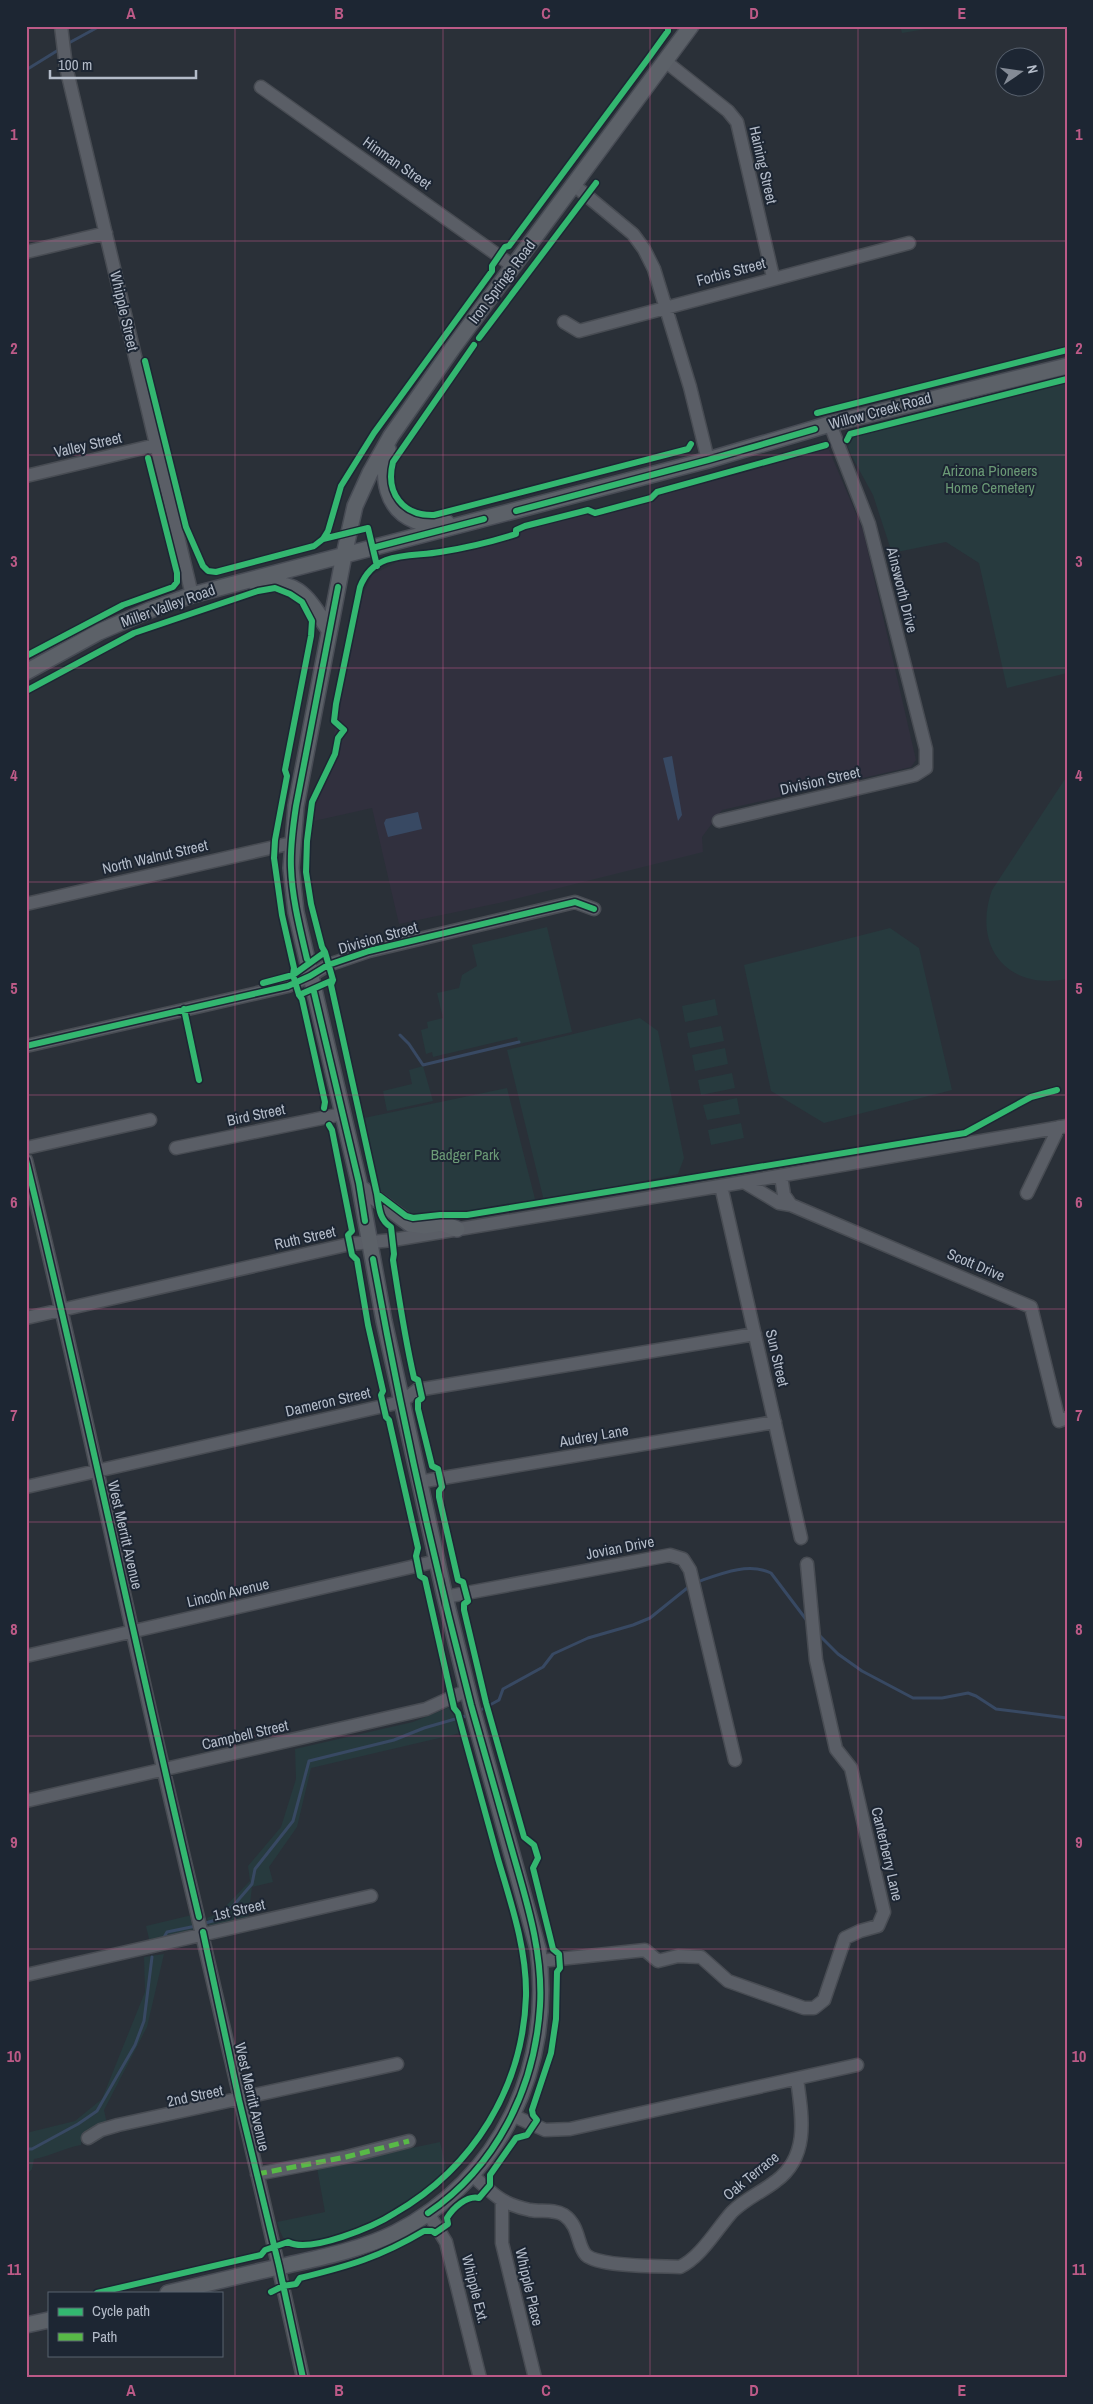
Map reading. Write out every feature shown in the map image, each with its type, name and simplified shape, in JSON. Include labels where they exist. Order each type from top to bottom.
[{"type":"main road","name":"Iron Springs Road","points":[[344,555],[355,506],[370,473],[391,436],[665,61],[686,28]]},
{"type":"main road","name":"Willow Creek Road","points":[[318,562],[708,460],[830,424],[1067,366]]},
{"type":"main road","points":[[391,436],[385,465],[385,484],[389,496],[396,507],[417,521],[461,524]]},
{"type":"main road","points":[[172,2292],[352,2250],[394,2233],[428,2213],[444,2202],[472,2175],[504,2130],[528,2080],[537,2043],[540,2005],[540,1961],[532,1923],[468,1690],[437,1561],[401,1402],[369,1243],[360,1187],[296,912],[291,868],[296,806],[344,555]]},
{"type":"main road","name":"Miller Valley Road","points":[[26,672],[99,632],[150,610],[236,582],[318,562]]},
{"type":"main road","points":[[236,582],[252,586],[275,582],[294,588],[308,600],[330,630]]},
{"type":"main road","points":[[360,1187],[410,1224],[424,1226],[442,1223],[457,1229]]},
{"type":"main road","points":[[26,2325],[48,2320]]},
{"type":"street","name":"Whipple Street","points":[[61,26],[66,67],[192,595]]},
{"type":"street","name":"Haining Street","points":[[665,61],[728,111],[737,122],[773,277]]},
{"type":"street","name":"Hinman Street","points":[[261,87],[514,266]]},
{"type":"street","points":[[574,185],[633,234],[644,249],[654,269],[690,387],[708,460]]},
{"type":"street","points":[[26,252],[106,233]]},
{"type":"street","name":"Forbis Street","points":[[564,322],[579,331],[773,277],[908,243]]},
{"type":"street","name":"Ainsworth Drive","points":[[830,424],[870,524],[926,749],[926,768]]},
{"type":"street","name":"Valley Street","points":[[26,476],[156,445]]},
{"type":"street","name":"Division Street","points":[[719,822],[915,775],[926,768]]},
{"type":"street","name":"North Walnut Street","points":[[26,904],[292,842]]},
{"type":"street","name":"Division Street","points":[[26,1046],[288,986],[328,965],[370,951],[413,940],[575,902],[594,909]]},
{"type":"street","name":"Bird Street","points":[[176,1148],[342,1114]]},
{"type":"street","points":[[26,1148],[150,1120]]},
{"type":"street","points":[[1027,1193],[1063,1126]]},
{"type":"street","name":"Ruth Street","points":[[26,1318],[350,1244],[369,1243],[781,1176],[1063,1126]]},
{"type":"street","name":"West Merritt Avenue","points":[[26,1160],[62,1310],[164,1771],[199,1916],[303,2378]]},
{"type":"street","points":[[781,1176],[784,1195],[791,1205]]},
{"type":"street","name":"Scott Drive","points":[[744,1182],[778,1203],[791,1205],[1031,1307],[1059,1421],[1067,1418]]},
{"type":"street","name":"Sun Street","points":[[720,1186],[801,1538]]},
{"type":"street","name":"Dameron Street","points":[[26,1487],[401,1402],[417,1390],[755,1334]]},
{"type":"street","name":"Audrey Lane","points":[[419,1482],[775,1422]]},
{"type":"street","name":"Jovian Drive","points":[[446,1597],[670,1555],[683,1558],[690,1570],[735,1760]]},
{"type":"street","name":"Lincoln Avenue","points":[[26,1656],[437,1561]]},
{"type":"street","name":"Canterberry Lane","points":[[540,1961],[645,1950],[658,1961],[678,1956],[701,1957],[728,1980],[804,2008],[814,2008],[824,2000],[845,1938],[878,1926],[884,1912],[851,1768],[836,1749],[816,1660],[807,1564]]},
{"type":"street","name":"Campbell Street","points":[[26,1801],[164,1771],[426,1709],[468,1690]]},
{"type":"street","name":"1st Street","points":[[26,1975],[371,1896]]},
{"type":"street","name":"2nd Street","points":[[88,2138],[101,2130],[397,2064]]},
{"type":"street","points":[[512,2115],[545,2130],[570,2129],[857,2065]]},
{"type":"street","name":"Oak Terrace","points":[[472,2175],[502,2202],[532,2210],[548,2210],[563,2215],[573,2224],[584,2254],[598,2262],[680,2267],[691,2262],[716,2229],[737,2207],[776,2181],[790,2169],[798,2155],[802,2138],[797,2079]]},
{"type":"street","points":[[257,2174],[346,2157],[409,2141]]},
{"type":"street","name":"Whipple Place","points":[[502,2202],[502,2243],[534,2378]]},
{"type":"street","name":"Whipple Ext.","points":[[428,2213],[446,2242],[480,2378]]},
{"type":"shaded area","points":[[819,447],[829,450],[863,530],[916,760],[911,767],[722,810],[702,837],[703,852],[499,903],[399,924],[372,808],[314,821],[316,801],[327,771],[359,603],[372,575],[397,562],[708,479]]},
{"type":"green space","points":[[900,26],[944,26],[902,33]]},
{"type":"green space","name":"Arizona Pioneers Home Cemetery","points":[[1067,381],[1067,673],[1007,688],[979,563],[946,542],[892,553],[873,495],[848,447],[852,437]]},
{"type":"green space","points":[[1067,776],[1067,979],[1046,981],[1027,978],[1012,971],[1000,960],[991,946],[987,929],[987,910],[992,890]]},
{"type":"green space","points":[[547,927],[572,1032],[519,1044],[517,1037],[433,1057],[432,1052],[426,1054],[421,1030],[428,1028],[427,1022],[443,1018],[437,993],[459,988],[462,975],[477,966],[472,945]]},
{"type":"green space","points":[[890,928],[919,948],[952,1090],[824,1123],[771,1091],[744,965]]},
{"type":"green space","points":[[715,999],[718,1015],[685,1022],[682,1006]]},
{"type":"green space","points":[[640,1018],[658,1031],[684,1158],[678,1174],[544,1201],[507,1050]]},
{"type":"green space","points":[[721,1026],[724,1041],[690,1048],[687,1033]]},
{"type":"green space","points":[[725,1048],[728,1064],[695,1071],[692,1055]]},
{"type":"green space","points":[[423,1066],[433,1101],[387,1111],[383,1091],[412,1084],[409,1070]]},
{"type":"green space","points":[[732,1073],[735,1088],[701,1095],[698,1080]]},
{"type":"green space","name":"Badger Park","points":[[507,1088],[536,1203],[477,1212],[412,1214],[390,1201],[378,1188],[364,1118]]},
{"type":"green space","points":[[737,1098],[740,1114],[707,1120],[703,1105]]},
{"type":"green space","points":[[741,1123],[744,1138],[711,1145],[708,1130]]},
{"type":"green space","points":[[452,1706],[458,1709],[465,1732],[311,1768],[297,1827],[269,1867],[273,1882],[252,1887],[248,1919],[210,1930],[207,1918],[219,1913],[250,1881],[248,1866],[281,1827],[296,1779],[295,1749],[413,1722]]},
{"type":"green space","points":[[192,1915],[196,1933],[150,1943],[146,1926]]},
{"type":"green space","points":[[164,1954],[147,2027],[104,2110],[107,2124],[87,2134],[81,2145],[34,2159],[32,2169],[26,2176],[26,2133],[75,2121],[102,2099],[145,1992],[144,1957]]},
{"type":"green space","points":[[440,2142],[449,2179],[420,2200],[390,2218],[359,2232],[342,2237],[304,2247],[291,2245],[283,2238],[277,2222],[325,2212],[317,2168]]},
{"type":"water","points":[[672,756],[682,815],[678,821],[663,758]]},
{"type":"water","points":[[418,812],[422,829],[388,837],[384,823],[386,819]]},
{"type":"waterway","points":[[67,44],[100,26]]},
{"type":"waterway","points":[[26,70],[60,49]]},
{"type":"waterway","points":[[400,1035],[409,1044],[423,1065],[519,1042]]},
{"type":"waterway","points":[[697,1582],[734,1570],[753,1569],[771,1573],[808,1622]]},
{"type":"waterway","points":[[477,1712],[499,1700],[503,1689],[543,1667],[553,1654],[588,1638],[650,1618],[691,1585]]},
{"type":"waterway","points":[[818,1634],[838,1654],[862,1671],[913,1698],[942,1698],[968,1693],[996,1709],[1067,1718]]},
{"type":"waterway","points":[[202,1924],[216,1920],[233,1906],[252,1884],[255,1869],[293,1821],[309,1761],[394,1740],[424,1728],[469,1715]]},
{"type":"waterway","points":[[163,1939],[167,1932],[196,1926]]},
{"type":"waterway","points":[[26,2149],[32,2149],[78,2124],[97,2111],[135,2045],[144,2021],[152,1957]]},
{"type":"marked path","points":[[257,2174],[346,2157],[409,2141]]},
{"type":"cycle path","points":[[145,361],[186,527],[203,566],[208,571],[216,572],[314,546],[323,539],[328,531],[341,486],[374,433],[492,271],[492,266],[505,247],[509,246],[650,56],[668,31],[668,26]]},
{"type":"cycle path","points":[[479,338],[596,183]]},
{"type":"cycle path","points":[[474,345],[393,462],[391,473],[394,493],[405,507],[413,512],[434,515],[688,449],[691,444]]},
{"type":"cycle path","points":[[817,413],[1067,350]]},
{"type":"cycle path","points":[[847,440],[850,434],[1067,379]]},
{"type":"cycle path","points":[[516,511],[708,460],[815,429]]},
{"type":"cycle path","points":[[325,952],[311,904],[306,872],[307,841],[312,802],[335,754],[338,738],[344,730],[334,721],[336,704],[360,587],[370,570],[377,564],[393,558],[469,547],[516,534],[516,530],[525,526],[588,510],[595,513],[651,498],[657,492],[826,445]]},
{"type":"cycle path","points":[[26,656],[123,605],[173,587],[177,582],[177,573],[148,458]]},
{"type":"cycle path","points":[[376,547],[484,519]]},
{"type":"cycle path","points":[[323,539],[368,528],[377,566]]},
{"type":"cycle path","points":[[307,959],[293,891],[292,837],[296,806],[338,587]]},
{"type":"cycle path","points":[[26,691],[134,633],[258,591],[275,588],[290,594],[302,602],[312,621],[311,636],[285,770],[287,776],[275,840],[274,858],[282,915],[294,968],[293,975],[263,983]]},
{"type":"cycle path","points":[[26,1046],[288,986],[328,965],[369,951],[575,902],[594,909]]},
{"type":"cycle path","points":[[325,952],[333,980],[299,995],[293,975],[325,952]]},
{"type":"cycle path","points":[[333,980],[331,985],[377,1194],[406,1216],[413,1218],[467,1215],[965,1133],[1031,1097],[1057,1090]]},
{"type":"cycle path","points":[[314,992],[359,1183],[365,1221]]},
{"type":"cycle path","points":[[299,995],[302,999],[325,1102],[324,1108]]},
{"type":"cycle path","points":[[184,1009],[199,1080]]},
{"type":"cycle path","points":[[101,2292],[261,2255],[265,2250],[288,2242],[298,2245],[326,2242],[373,2225],[395,2213],[423,2195],[448,2173],[470,2149],[489,2122],[504,2093],[515,2062],[523,2030],[526,1979],[521,1944],[458,1713],[454,1708],[425,1579],[420,1576],[416,1556],[418,1548],[389,1420],[386,1417],[381,1395],[383,1391],[368,1325],[357,1260],[352,1255],[348,1235],[352,1231],[332,1130],[329,1125]]},
{"type":"cycle path","points":[[26,1160],[199,1917]]},
{"type":"cycle path","points":[[271,2292],[283,2286],[296,2284],[300,2278],[349,2265],[378,2254],[424,2231],[435,2233],[448,2224],[447,2218],[461,2203],[470,2198],[479,2198],[490,2185],[490,2175],[516,2138],[527,2135],[537,2120],[532,2110],[551,2053],[556,2019],[557,1972],[560,1968],[559,1954],[553,1949],[533,1868],[538,1858],[534,1845],[524,1837],[486,1703],[464,1610],[464,1604],[468,1601],[463,1582],[458,1580],[439,1497],[439,1491],[442,1487],[438,1469],[432,1466],[418,1409],[418,1401],[422,1398],[418,1380],[414,1378],[405,1334],[393,1260],[391,1227],[382,1217],[377,1194]]},
{"type":"cycle path","points":[[373,1259],[394,1371],[430,1539],[471,1705],[529,1912],[539,1968],[540,2006],[537,2037],[521,2095],[508,2123],[474,2172],[452,2194],[428,2213]]},
{"type":"cycle path","points":[[203,1932],[239,2100],[279,2266],[303,2378]]}]
